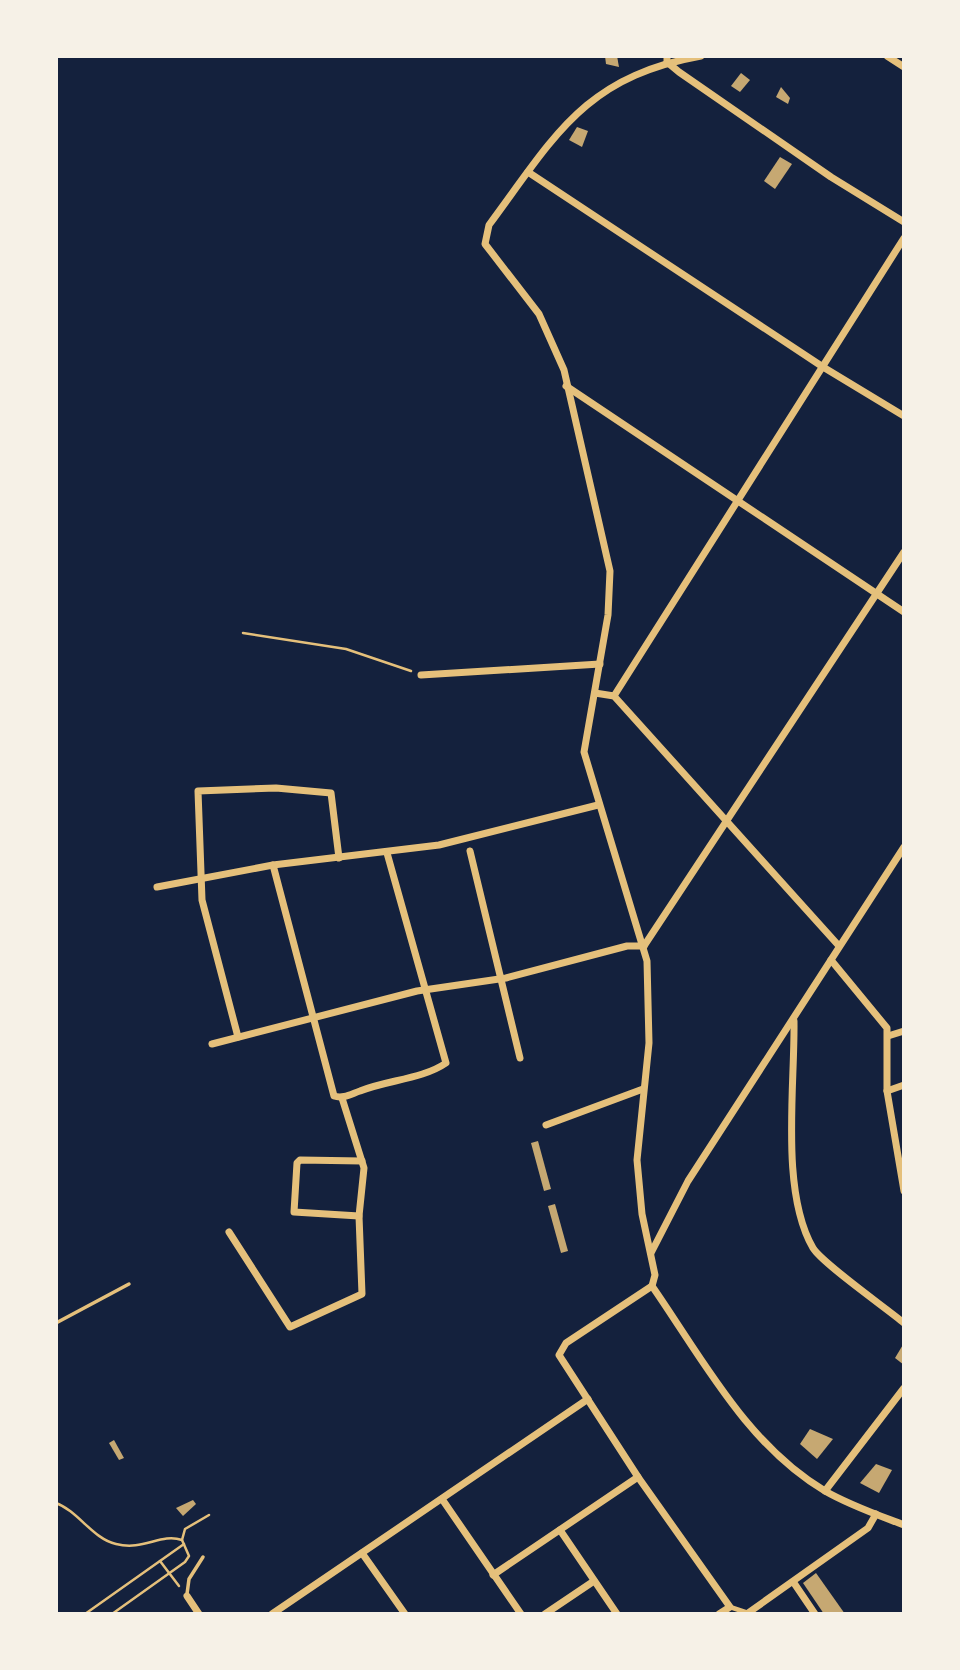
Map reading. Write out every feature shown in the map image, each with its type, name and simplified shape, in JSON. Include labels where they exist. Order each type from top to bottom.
[{"type":"street","points":[[701,56],[667,59],[614,84],[570,117],[489,225],[485,244],[539,314],[564,370],[610,570],[610,597],[584,752],[598,805],[644,946],[650,1010],[637,1160],[642,1214],[654,1275],[652,1286],[743,1418],[782,1459],[825,1491],[904,1525]]},
{"type":"street","points":[[887,56],[904,67]]},
{"type":"street","points":[[667,59],[831,177],[904,222]]},
{"type":"street","points":[[528,172],[822,367],[904,416]]},
{"type":"street","points":[[614,696],[904,238]]},
{"type":"street","points":[[566,386],[904,612]]},
{"type":"street","points":[[644,946],[904,552]]},
{"type":"street","points":[[421,675],[600,664]]},
{"type":"street","points":[[595,693],[614,696],[839,946]]},
{"type":"street","points":[[238,1037],[204,910],[200,879],[198,791],[276,788],[331,793],[340,858]]},
{"type":"street","points":[[157,887],[273,866],[439,845],[598,805]]},
{"type":"street","points":[[651,1252],[688,1181],[904,847]]},
{"type":"street","points":[[470,851],[520,1058]]},
{"type":"street","points":[[273,866],[334,1096],[342,1098],[382,1082],[446,1065],[387,853]]},
{"type":"street","points":[[212,1044],[425,990],[500,977],[628,946],[644,946]]},
{"type":"street","points":[[831,960],[887,1028],[887,1091],[904,1191]]},
{"type":"street","points":[[794,1020],[793,1151],[802,1220],[814,1250],[904,1322]]},
{"type":"street","points":[[888,1036],[904,1031]]},
{"type":"street","points":[[887,1091],[904,1084]]},
{"type":"street","points":[[546,1125],[643,1089]]},
{"type":"street","points":[[229,1232],[290,1327],[362,1294],[359,1216],[362,1161],[342,1098]]},
{"type":"street","points":[[359,1216],[295,1212],[297,1163],[300,1160],[362,1161]]},
{"type":"street","points":[[652,1286],[566,1343],[559,1355],[638,1477],[730,1607],[748,1613],[794,1583],[868,1528],[876,1514]]},
{"type":"street","points":[[825,1491],[904,1388]]},
{"type":"street","points":[[272,1614],[588,1399]]},
{"type":"street","points":[[493,1575],[638,1477]]},
{"type":"street","points":[[442,1499],[521,1614]]},
{"type":"street","points":[[560,1530],[617,1614]]},
{"type":"street","points":[[362,1553],[405,1614]]},
{"type":"street","points":[[545,1614],[594,1581]]},
{"type":"street","points":[[794,1583],[815,1614]]},
{"type":"street","points":[[187,1596],[199,1614]]},
{"type":"street","points":[[719,1614],[730,1607]]},
{"type":"lane","points":[[56,1323],[129,1284]]},
{"type":"lane","points":[[187,1596],[189,1579],[203,1557]]},
{"type":"path","points":[[243,633],[346,649],[421,675]]},
{"type":"path","points":[[56,1503],[111,1543],[132,1548],[168,1538],[182,1540]]},
{"type":"path","points":[[112,1614],[169,1574],[189,1556],[182,1540],[185,1529],[194,1521],[209,1515]]},
{"type":"path","points":[[85,1614],[184,1544]]},
{"type":"path","points":[[160,1561],[187,1596]]},
{"type":"building","points":[[605,56],[617,56],[619,67],[606,64]]},
{"type":"building","points":[[741,73],[750,80],[740,92],[731,86]]},
{"type":"building","points":[[781,87],[790,98],[788,104],[776,97]]},
{"type":"building","points":[[577,127],[588,131],[582,147],[569,140]]},
{"type":"building","points":[[780,157],[792,164],[775,189],[764,181]]},
{"type":"building","points":[[538,1141],[551,1189],[544,1191],[531,1143]]},
{"type":"building","points":[[555,1204],[568,1251],[561,1253],[548,1206]]},
{"type":"building","points":[[904,1343],[904,1365],[895,1358]]},
{"type":"building","points":[[810,1429],[833,1439],[817,1459],[800,1444]]},
{"type":"building","points":[[114,1440],[124,1458],[119,1460],[109,1443]]},
{"type":"building","points":[[876,1464],[892,1470],[879,1493],[860,1483]]},
{"type":"building","points":[[193,1500],[196,1504],[183,1516],[176,1508]]},
{"type":"building","points":[[816,1573],[845,1614],[824,1614],[803,1583]]}]
